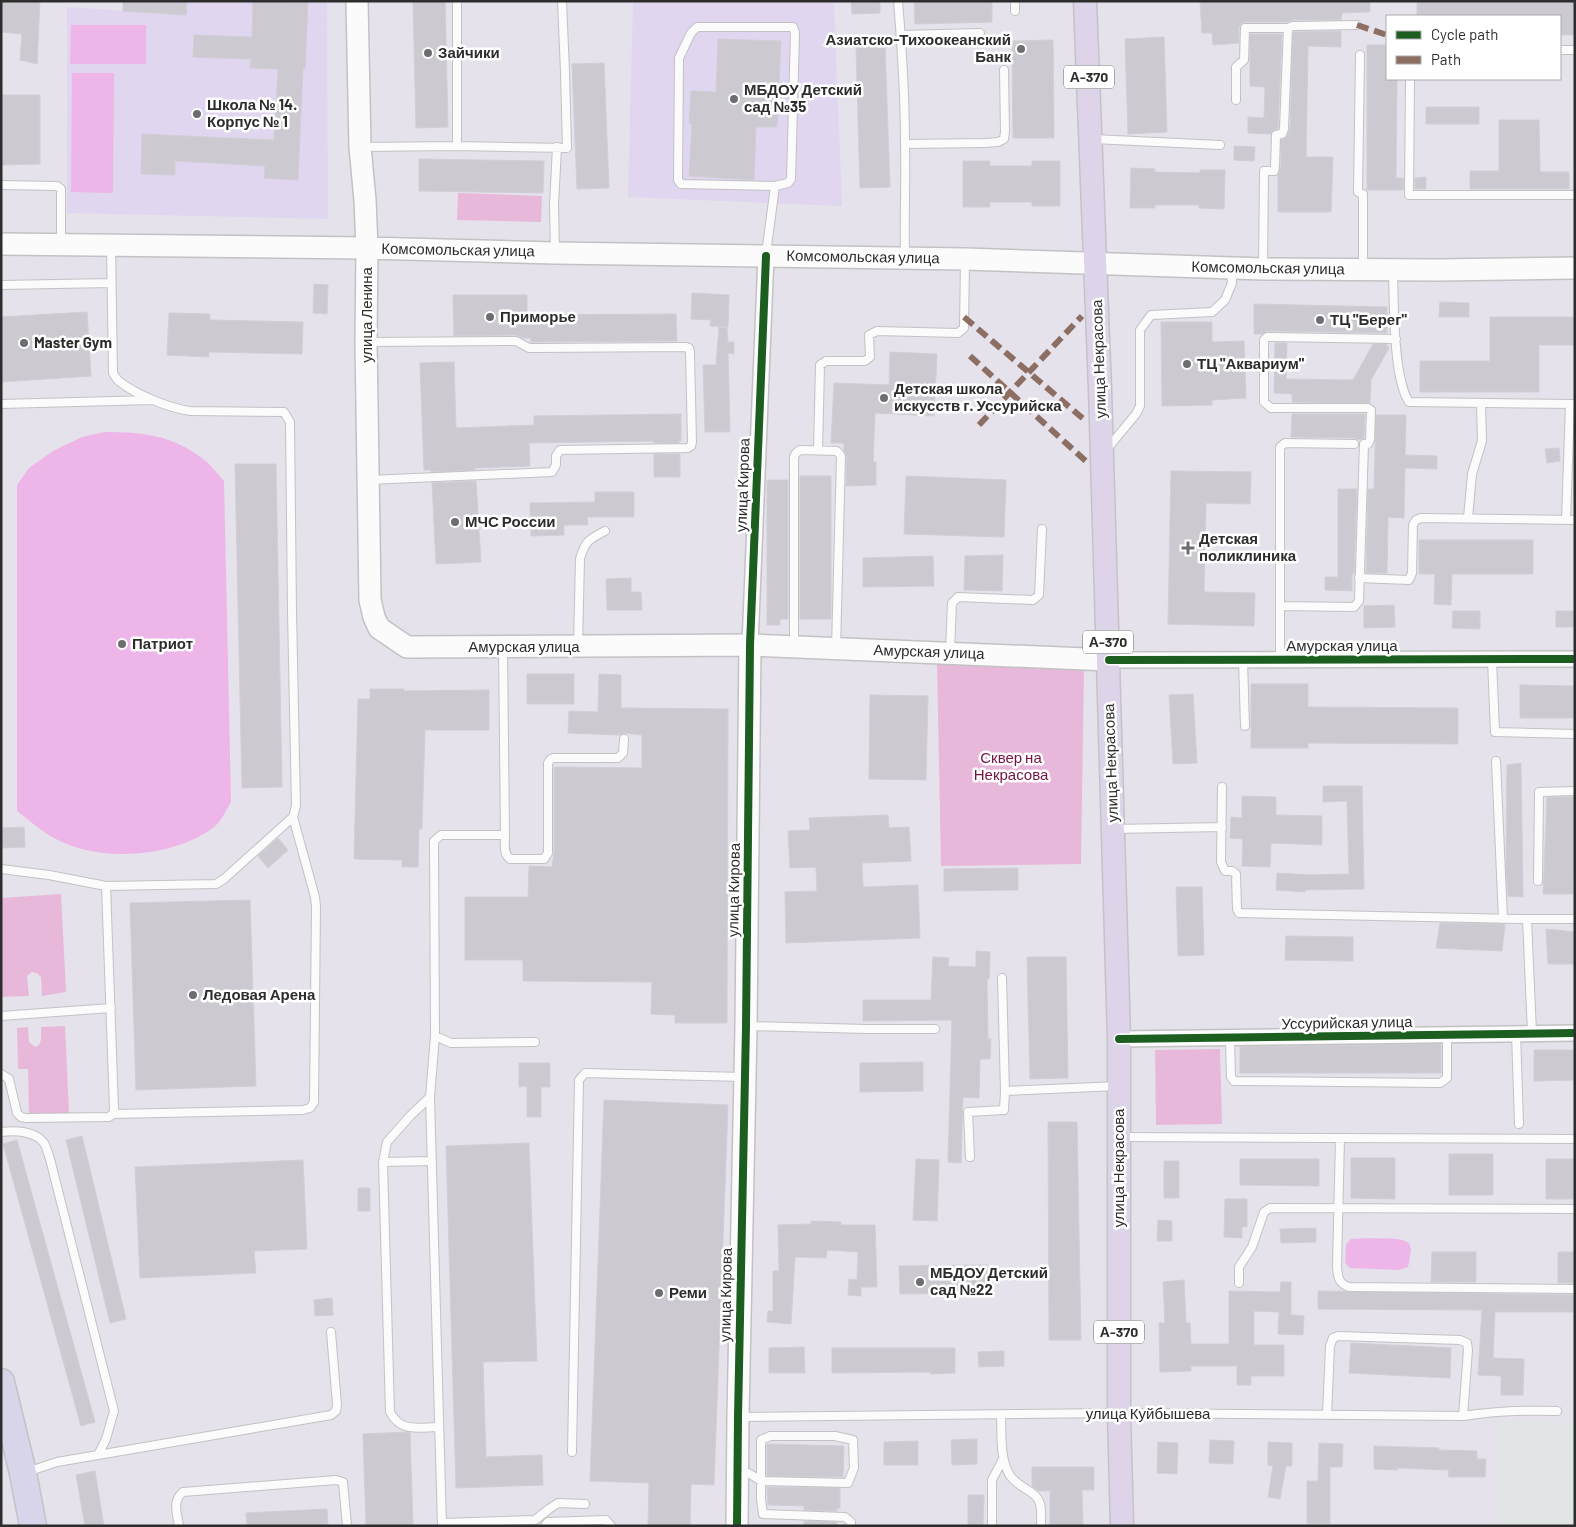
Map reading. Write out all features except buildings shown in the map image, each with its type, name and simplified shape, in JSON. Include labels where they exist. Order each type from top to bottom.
[{"type":"highway","points":[[1,1382],[23,1472],[33,1526]]},
{"type":"main road","name":"улица Ленина","points":[[357,1],[360,147],[367,248],[366,342],[370,600],[379,628]]},
{"type":"main road","name":"улица Некрасова","points":[[1085,1],[1102,455],[1119,1039],[1119,1413],[1122,1526]]},
{"type":"main road","name":"Комсомольская улица","points":[[1,244],[111,244],[964,259],[1263,269],[1575,268]]},
{"type":"main road","name":"Амурская улица","points":[[379,628],[406,647],[750,646],[1108,660]]},
{"type":"main road","name":"улица Кирова","points":[[737,1526],[746,1026],[750,646]]},
{"type":"street","name":"улица Кирова","points":[[750,646],[766,256]]},
{"type":"street","name":"Амурская улица","points":[[1108,660],[1575,659]]},
{"type":"street","name":"Уссурийская улица","points":[[1119,1039],[1575,1033]]},
{"type":"lane","points":[[457,1],[457,146]]},
{"type":"lane","points":[[360,147],[567,148],[566,72],[562,1]]},
{"type":"lane","points":[[898,1],[906,144],[905,258]]},
{"type":"lane","points":[[1014,1],[1015,11]]},
{"type":"lane","points":[[1236,100],[1236,67],[1244,60],[1245,28],[1357,25]]},
{"type":"lane","points":[[697,27],[793,27],[795,32],[791,179],[788,183],[775,186],[681,184],[678,180],[679,58],[691,33],[697,27]]},
{"type":"lane","points":[[1263,269],[1264,171],[1274,171],[1276,135],[1282,134],[1284,129],[1288,28]]},
{"type":"lane","points":[[901,35],[980,33]]},
{"type":"lane","points":[[1561,50],[1575,50]]},
{"type":"lane","points":[[1360,55],[1358,192],[1363,194],[1363,269]]},
{"type":"lane","points":[[906,144],[985,144],[1004,139],[1004,70]]},
{"type":"lane","points":[[1410,80],[1409,195],[1575,195]]},
{"type":"lane","points":[[1091,139],[1220,145]]},
{"type":"lane","points":[[555,253],[556,147]]},
{"type":"lane","points":[[1,185],[58,186],[61,189],[61,244]]},
{"type":"lane","points":[[766,256],[775,186]]},
{"type":"lane","points":[[1,1074],[9,1079],[17,1113],[21,1117],[26,1118],[303,1110],[310,1108],[314,1102],[316,907],[315,897],[293,817],[296,806],[289,417],[284,412],[179,410],[153,400],[118,381],[113,372],[111,244]]},
{"type":"lane","points":[[818,450],[820,365],[826,361],[865,361],[870,357],[869,335],[877,332],[958,333],[964,328],[964,259]]},
{"type":"lane","points":[[1102,455],[1136,414],[1140,406],[1140,330],[1151,315],[1212,312],[1226,300],[1232,283],[1231,268]]},
{"type":"lane","points":[[1392,270],[1400,377],[1409,402],[1572,404],[1566,520]]},
{"type":"lane","points":[[1,285],[111,283]]},
{"type":"lane","points":[[1280,606],[1354,607],[1359,601],[1364,444],[1368,444],[1370,440],[1371,410],[1368,408],[1271,408],[1264,402],[1264,340],[1267,337],[1396,339]]},
{"type":"lane","points":[[366,342],[516,341],[529,348],[686,347],[689,348],[690,352],[692,442],[688,448],[560,450],[556,456],[556,464],[552,472],[369,480]]},
{"type":"lane","points":[[1,404],[153,400]]},
{"type":"lane","points":[[1468,518],[1472,474],[1482,442],[1481,404]]},
{"type":"lane","points":[[1280,660],[1280,447],[1285,443],[1354,444]]},
{"type":"lane","points":[[794,647],[794,457],[800,450],[818,450],[837,451],[841,456],[836,649]]},
{"type":"lane","points":[[1359,578],[1410,580],[1412,573],[1413,525],[1416,520],[1421,518],[1575,520]]},
{"type":"lane","points":[[950,653],[952,603],[958,597],[1033,600],[1039,595],[1042,529]]},
{"type":"lane","points":[[578,646],[580,559],[583,546],[590,538],[604,531]]},
{"type":"lane","points":[[503,647],[505,835],[507,857],[510,859],[544,859],[547,856],[548,763],[554,758],[618,758],[623,753],[624,739]]},
{"type":"lane","points":[[1243,660],[1245,726]]},
{"type":"lane","points":[[1492,660],[1495,732],[1575,734]]},
{"type":"lane","points":[[1496,761],[1503,919]]},
{"type":"lane","points":[[1222,787],[1221,862],[1225,871],[1236,874],[1237,909],[1239,914],[1503,919],[1574,918]]},
{"type":"lane","points":[[1538,881],[1539,792],[1575,792]]},
{"type":"lane","points":[[1,869],[50,874],[106,886],[216,884],[293,817]]},
{"type":"lane","points":[[1113,829],[1222,827]]},
{"type":"lane","points":[[505,835],[441,835],[434,841],[435,1036],[430,1097],[442,1525],[535,1520],[558,1503],[585,1504]]},
{"type":"lane","points":[[106,886],[113,1114]]},
{"type":"lane","points":[[1527,919],[1532,1033]]},
{"type":"lane","points":[[970,1157],[968,1112],[1004,1110],[1002,978]]},
{"type":"lane","points":[[1,1016],[111,1008]]},
{"type":"lane","points":[[746,1026],[935,1029]]},
{"type":"lane","points":[[1516,1033],[1519,1124]]},
{"type":"lane","points":[[1230,1039],[1231,1076],[1234,1081],[1440,1083],[1447,1078],[1447,1034]]},
{"type":"lane","points":[[435,1036],[451,1044],[535,1042]]},
{"type":"lane","points":[[572,1452],[579,1080],[585,1072],[745,1077]]},
{"type":"lane","points":[[1005,1091],[1120,1086]]},
{"type":"lane","points":[[430,1097],[387,1142],[383,1162],[390,1412],[394,1420],[401,1426],[439,1427]]},
{"type":"lane","points":[[1,1132],[30,1133],[44,1144],[50,1159],[114,1411],[106,1439],[98,1455]]},
{"type":"lane","points":[[1119,1137],[1575,1139]]},
{"type":"lane","points":[[1340,1138],[1338,1278],[1342,1285],[1349,1287],[1575,1290]]},
{"type":"lane","points":[[383,1162],[432,1161]]},
{"type":"lane","points":[[1239,1283],[1239,1267],[1252,1247],[1264,1212],[1270,1208],[1575,1209]]},
{"type":"lane","points":[[23,1472],[57,1462],[331,1415],[336,1410],[337,1405],[331,1332]]},
{"type":"lane","points":[[1327,1415],[1330,1346],[1333,1338],[1338,1336],[1460,1340],[1466,1343],[1468,1350],[1463,1416]]},
{"type":"lane","name":"улица Куйбышева","points":[[738,1417],[1119,1413],[1463,1416],[1486,1412],[1558,1411]]},
{"type":"lane","points":[[1002,1415],[1003,1459],[1010,1476],[1018,1484],[1033,1492],[1039,1499],[1041,1526]]},
{"type":"lane","points":[[737,1469],[761,1481],[848,1484],[854,1468],[853,1440],[835,1436],[770,1436],[761,1440],[761,1481],[761,1499],[763,1514],[845,1517],[851,1522],[851,1526]]},
{"type":"lane","points":[[992,1526],[992,1480],[1003,1459]]},
{"type":"lane","points":[[179,1526],[175,1502],[183,1492],[336,1480],[343,1482],[347,1526]]},
{"type":"lane","points":[[545,1526],[548,1522],[606,1520],[610,1526]]},
{"type":"shaded area","name":"Школа № 14. Корпус № 1","points":[[187,1],[327,1],[328,219],[67,213],[67,7],[185,15]]},
{"type":"shaded area","name":"МБДОУ Детский сад №35","points":[[633,1],[834,1],[842,206],[628,197]]},
{"type":"shaded area","points":[[71,25],[146,25],[146,64],[70,64]]},
{"type":"shaded area","points":[[72,73],[114,73],[113,193],[71,192]]},
{"type":"shaded area","name":"Патриот","points":[[105,432],[144,434],[179,444],[205,460],[224,481],[231,802],[217,825],[197,837],[157,851],[136,854],[113,854],[72,846],[49,835],[17,811],[17,485],[29,468],[53,451],[82,437]]},
{"type":"shaded area","points":[[1351,1239],[1395,1239],[1409,1243],[1411,1250],[1408,1267],[1399,1270],[1350,1268],[1345,1263],[1346,1244]]},
{"type":"shaded area","points":[[1498,1421],[1575,1423],[1575,1526],[1498,1526]]},
{"type":"green space","points":[[458,193],[542,196],[541,222],[457,220]]},
{"type":"green space","name":"Сквер на Некрасова","points":[[937,664],[1084,669],[1081,864],[941,866]]},
{"type":"green space","points":[[61,894],[66,992],[42,996],[41,977],[37,973],[32,972],[27,976],[29,996],[1,997],[1,898]]},
{"type":"green space","points":[[65,1026],[69,1113],[29,1114],[28,1069],[18,1069],[17,1028],[28,1027],[29,1042],[35,1047],[39,1045],[41,1040],[41,1027]]},
{"type":"green space","points":[[1220,1049],[1222,1124],[1156,1125],[1155,1050]]},
{"type":"marked path","points":[[1357,25],[1386,35]]},
{"type":"marked path","points":[[979,425],[1082,316]]},
{"type":"marked path","points":[[964,317],[1087,422]]},
{"type":"marked path","points":[[970,356],[1089,464]]},
{"type":"cycle path","points":[[737,1526],[746,1026],[750,645],[766,256]]},
{"type":"cycle path","points":[[1109,660],[1575,659]]},
{"type":"cycle path","points":[[1119,1039],[1575,1033]]},
{"type":"place","name":"Азиатско-Тихоокеанский Банк","points":[[1021,49]]},
{"type":"place","name":"Зайчики","points":[[428,53]]},
{"type":"place","name":"МБДОУ Детский сад №35","points":[[734,99]]},
{"type":"place","name":"Школа № 14. Корпус № 1","points":[[197,114]]},
{"type":"place","name":"Приморье","points":[[490,317]]},
{"type":"place","name":"ТЦ \"Берег\"","points":[[1320,320]]},
{"type":"place","name":"Master Gym","points":[[24,343]]},
{"type":"place","name":"ТЦ \"Аквариум\"","points":[[1187,364]]},
{"type":"place","name":"Детская школа искусств г. Уссурийска","points":[[884,398]]},
{"type":"place","name":"МЧС России","points":[[455,522]]},
{"type":"place","name":"Детская поликлиника","points":[[1188,548]]},
{"type":"place","name":"Патриот","points":[[122,644]]},
{"type":"place","name":"Ледовая Арена","points":[[193,995]]},
{"type":"place","name":"МБДОУ Детский сад №22","points":[[920,1282]]},
{"type":"place","name":"Реми","points":[[659,1293]]}]
